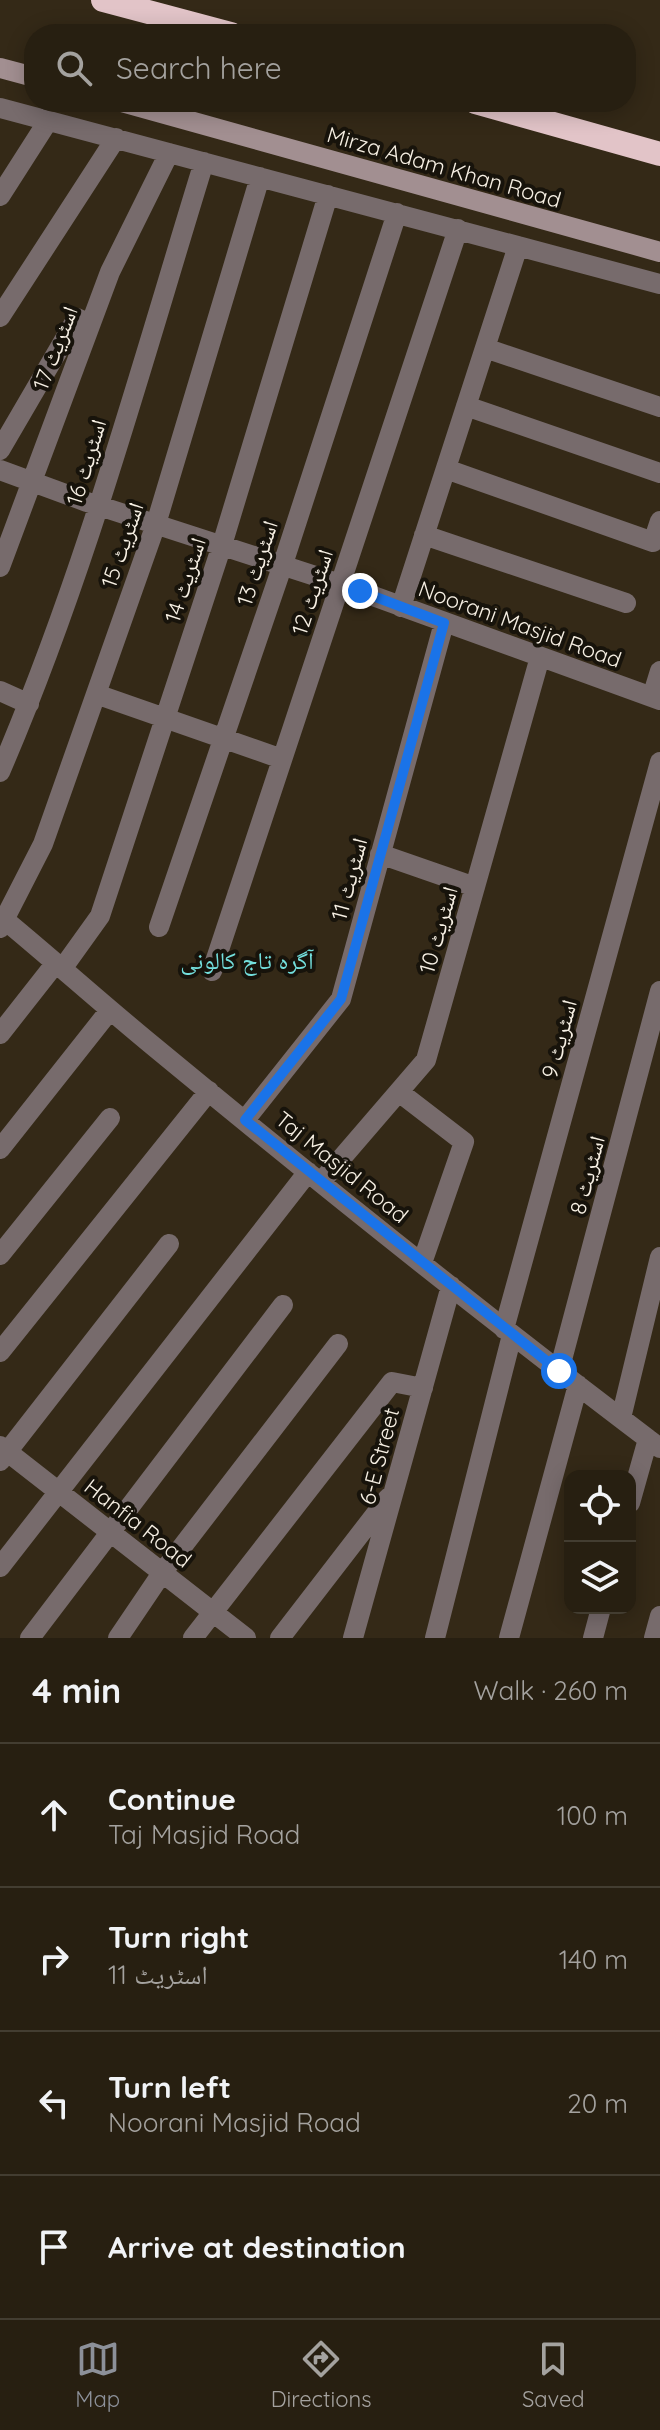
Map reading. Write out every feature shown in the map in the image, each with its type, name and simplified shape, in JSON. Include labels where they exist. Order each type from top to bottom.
[{"type":"highway","points":[[103,0],[193,24]]},
{"type":"highway","points":[[511,112],[660,154]]},
{"type":"main road","points":[[0,68],[24,74]]},
{"type":"main road","name":"Mirza Adam Khan Road","points":[[158,112],[660,252]]},
{"type":"street","points":[[0,108],[660,284]]},
{"type":"street","points":[[0,196],[48,121]]},
{"type":"street","points":[[0,317],[116,138]]},
{"type":"street","name":"اسٹریٹ 17","points":[[0,567],[110,272],[169,153]]},
{"type":"street","name":"اسٹریٹ 16","points":[[0,772],[29,704],[98,505],[204,162]]},
{"type":"street","name":"اسٹریٹ 15","points":[[2,922],[43,844],[156,524],[260,177]]},
{"type":"street","name":"اسٹریٹ 14","points":[[0,1034],[100,916],[222,545],[328,195]]},
{"type":"street","name":"اسٹریٹ 13","points":[[159,927],[283,564],[397,213]]},
{"type":"street","name":"اسٹریٹ 12","points":[[212,971],[458,229]]},
{"type":"street","points":[[401,607],[518,246]]},
{"type":"street","points":[[0,450],[77,318],[90,324]]},
{"type":"street","points":[[485,348],[660,407]]},
{"type":"street","points":[[466,406],[660,473]]},
{"type":"street","points":[[446,469],[656,543],[660,521]]},
{"type":"street","name":"Noorani Masjid Road","points":[[0,470],[283,564],[656,698]]},
{"type":"street","points":[[424,535],[626,603]]},
{"type":"street","name":"اسٹریٹ 11","points":[[245,1120],[341,999],[444,623]]},
{"type":"street","name":"اسٹریٹ 10","points":[[0,1567],[58,1491],[315,1177],[399,1092],[426,1060],[540,657]]},
{"type":"street","points":[[656,698],[660,671]]},
{"type":"street","points":[[0,691],[29,704]]},
{"type":"street","points":[[96,694],[282,759]]},
{"type":"street","name":"اسٹریٹ 9","points":[[435,1638],[508,1332],[660,762]]},
{"type":"street","points":[[380,854],[475,887]]},
{"type":"street","name":"Taj Masjid Road","points":[[2,922],[508,1332],[654,1443]]},
{"type":"street","name":"اسٹریٹ 8","points":[[559,1371],[660,991]]},
{"type":"street","points":[[0,1149],[110,1010]]},
{"type":"street","points":[[0,1352],[209,1091]]},
{"type":"street","points":[[399,1092],[464,1142],[422,1263]]},
{"type":"street","points":[[0,1255],[110,1118]]},
{"type":"street","points":[[2,1452],[169,1244]]},
{"type":"street","points":[[621,1418],[660,1257]]},
{"type":"street","name":"6-E Street","points":[[353,1638],[451,1286]]},
{"type":"street","points":[[30,1638],[283,1305]]},
{"type":"street","points":[[118,1638],[162,1573],[338,1344]]},
{"type":"street","points":[[193,1638],[392,1382],[423,1388]]},
{"type":"street","points":[[509,1638],[578,1385]]},
{"type":"street","points":[[636,1488],[654,1443]]},
{"type":"street","name":"Hanfia Road","points":[[2,1452],[58,1491],[246,1638]]},
{"type":"street","points":[[280,1638],[396,1488]]},
{"type":"street","points":[[593,1638],[599,1614]]},
{"type":"street","points":[[654,1638],[660,1616]]},
{"type":"district","name":"آگرہ تاج کالونی","points":[[247,961]]},
{"type":"route","points":[[360,591],[444,623],[341,999],[245,1120],[559,1371]]}]
